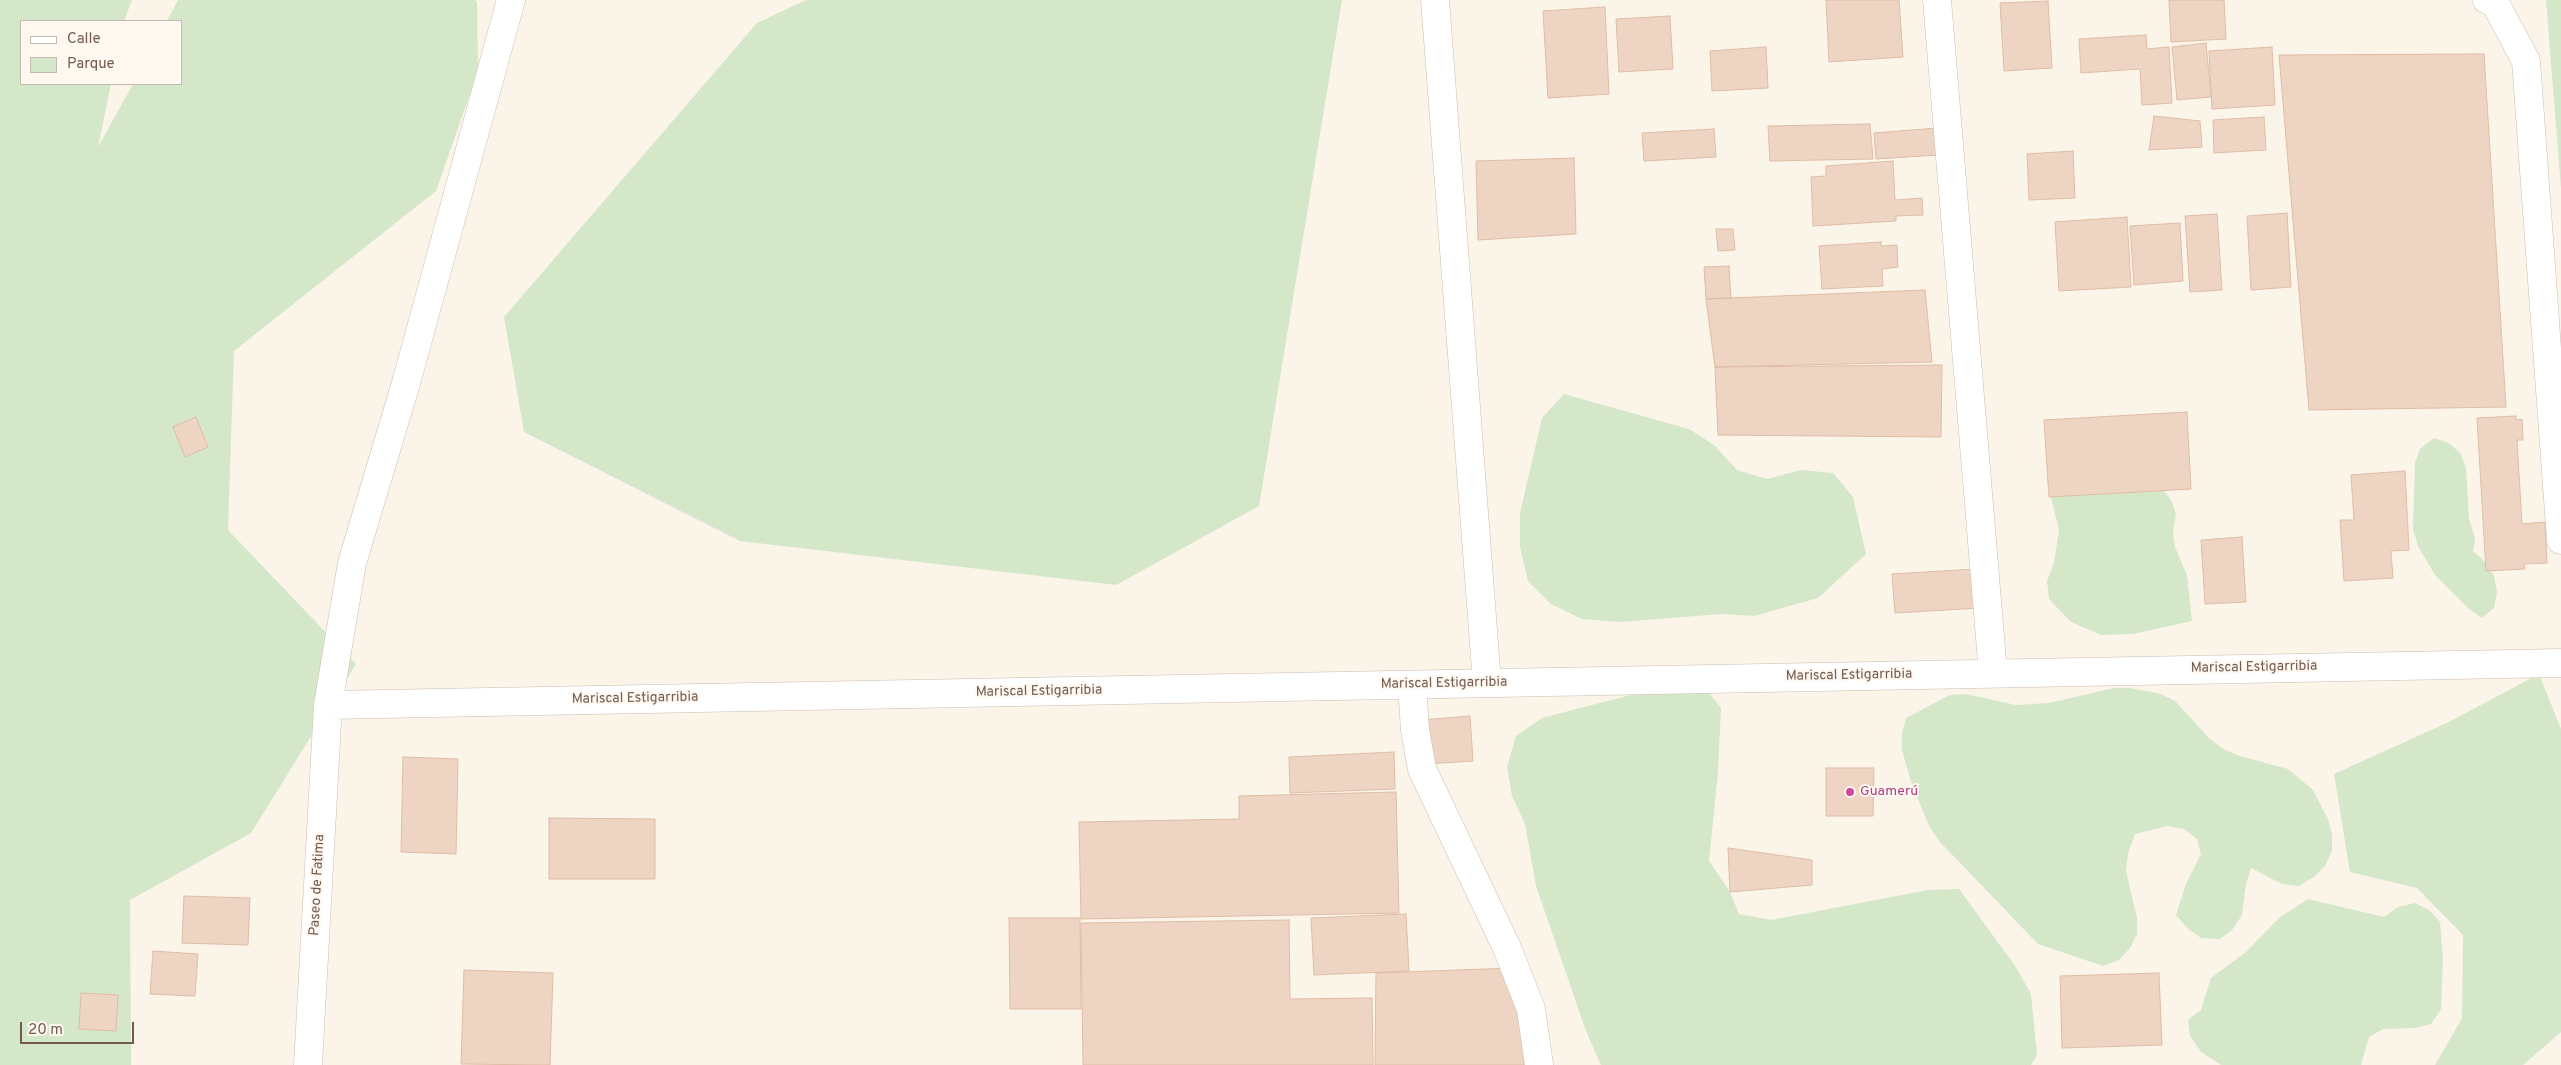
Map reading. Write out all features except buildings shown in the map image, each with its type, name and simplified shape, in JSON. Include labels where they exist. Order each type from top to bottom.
[{"type":"street","name":"Paseo de Fatima","points":[[308,1065],[328,705],[352,563],[406,383],[511,0]]},
{"type":"street","points":[[1435,0],[1487,683]]},
{"type":"street","points":[[1937,0],[1993,673]]},
{"type":"street","points":[[2487,0],[2495,4],[2526,61],[2561,540]]},
{"type":"street","name":"Mariscal Estigarribia","points":[[328,705],[2561,663]]},
{"type":"street","points":[[1412,685],[1422,769],[1507,948],[1531,1010],[1540,1065]]},
{"type":"green space","points":[[0,0],[132,0],[124,20],[20,20],[20,85],[111,85],[98,147],[132,85],[182,85],[182,20],[168,20],[178,0],[475,0],[477,2],[478,71],[436,191],[234,351],[228,530],[356,664],[251,833],[130,900],[131,1065],[0,1065]]},
{"type":"green space","points":[[806,0],[1342,0],[1259,506],[1116,585],[740,541],[524,432],[504,317],[757,23]]},
{"type":"green space","points":[[2546,0],[2561,0],[2561,189]]},
{"type":"green space","points":[[1564,394],[1689,429],[1714,445],[1737,470],[1767,479],[1801,470],[1833,473],[1853,497],[1866,554],[1818,598],[1754,616],[1721,614],[1620,622],[1582,619],[1551,604],[1528,581],[1520,547],[1520,513],[1542,418]]},
{"type":"green space","points":[[2434,438],[2449,443],[2461,454],[2466,469],[2469,519],[2475,539],[2473,551],[2485,562],[2494,576],[2497,592],[2494,608],[2482,618],[2469,609],[2435,575],[2418,546],[2413,529],[2415,463],[2420,449]]},
{"type":"green space","points":[[2049,464],[2152,475],[2171,500],[2176,514],[2173,532],[2175,547],[2187,575],[2192,621],[2133,634],[2101,635],[2071,622],[2049,599],[2047,581],[2054,563],[2059,530],[2047,481]]},
{"type":"green space","points":[[2539,674],[2561,729],[2561,1032],[2523,1065],[2435,1065],[2462,1018],[2463,935],[2417,888],[2350,872],[2334,774],[2449,722]]},
{"type":"green space","points":[[1701,683],[1721,708],[1718,772],[1709,861],[1730,892],[1739,914],[1771,920],[1928,890],[1959,889],[2016,967],[2031,994],[2037,1055],[2031,1065],[1601,1065],[1586,1031],[1536,886],[1525,824],[1512,796],[1507,767],[1516,736],[1542,718],[1669,685]]},
{"type":"green space","points":[[2114,688],[2130,688],[2161,694],[2175,701],[2210,739],[2225,750],[2288,769],[2313,790],[2328,819],[2332,834],[2332,851],[2325,866],[2314,877],[2299,886],[2282,884],[2251,868],[2246,884],[2242,915],[2232,930],[2220,939],[2201,938],[2187,928],[2176,915],[2186,884],[2201,854],[2197,839],[2184,829],[2167,826],[2135,834],[2128,853],[2126,871],[2137,918],[2137,934],[2130,948],[2119,960],[2103,966],[2038,944],[1940,842],[1930,828],[1911,782],[1902,750],[1902,733],[1906,718],[1950,695],[1966,694],[2016,705],[2049,703]]},
{"type":"green space","points":[[2308,899],[2384,917],[2398,907],[2415,903],[2429,910],[2440,922],[2443,959],[2441,1009],[2431,1024],[2415,1028],[2383,1029],[2369,1037],[2361,1065],[2221,1065],[2201,1052],[2190,1036],[2188,1020],[2201,1010],[2211,978],[2246,952],[2279,918]]},
{"type":"place","name":"Guamerú","points":[[1850,792]]}]
